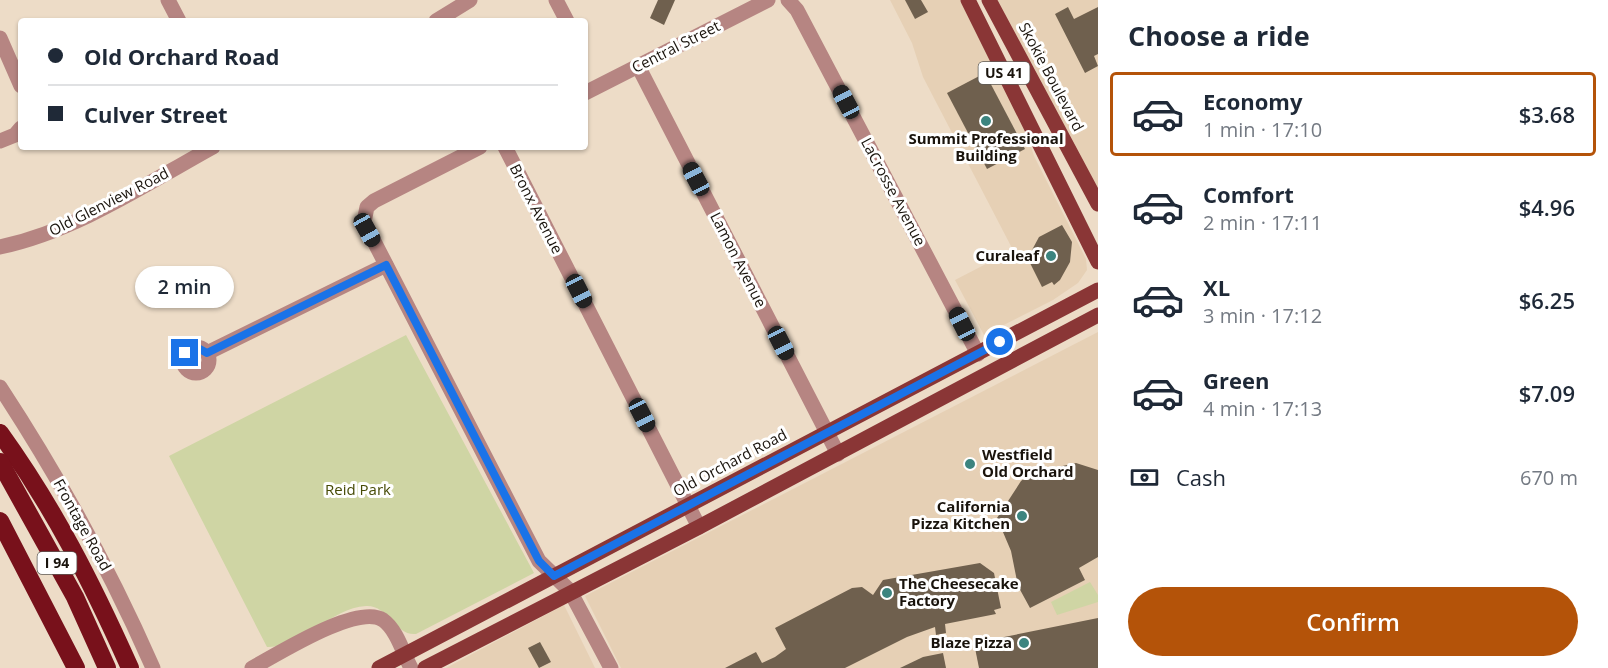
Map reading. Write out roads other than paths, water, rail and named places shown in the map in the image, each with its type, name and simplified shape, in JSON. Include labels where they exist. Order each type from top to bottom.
[{"type":"highway","points":[[0,433],[35,482],[90,578],[130,668]]},
{"type":"highway","name":"I 94","points":[[0,462],[75,597],[107,668]]},
{"type":"highway","name":"I 94","points":[[0,520],[75,668]]},
{"type":"main road","name":"US 41","points":[[968,0],[1098,262]]},
{"type":"main road","name":"Skokie Boulevard","points":[[989,0],[1098,204]]},
{"type":"main road","name":"Old Orchard Road","points":[[379,668],[408,661],[554,576],[1098,290]]},
{"type":"main road","points":[[425,668],[570,591],[699,527],[1098,315]]},
{"type":"street","points":[[168,0],[177,18]]},
{"type":"street","points":[[441,18],[470,0]]},
{"type":"street","points":[[556,0],[565,18]]},
{"type":"street","name":"Central Street","points":[[588,91],[768,0]]},
{"type":"street","name":"LaCrosse Avenue","points":[[788,0],[797,10],[978,354]]},
{"type":"street","points":[[0,38],[18,79]]},
{"type":"street","name":"Lamon Avenue","points":[[638,66],[838,454]]},
{"type":"street","points":[[0,141],[18,133]]},
{"type":"street","name":"Old Glenview Road","points":[[0,246],[49,234],[86,218],[208,150]]},
{"type":"street","points":[[474,150],[374,201],[366,207],[363,215],[367,230],[539,561],[570,591],[611,668]]},
{"type":"street","name":"Bronx Avenue","points":[[507,150],[699,527]]},
{"type":"street","points":[[207,353],[386,265]]},
{"type":"street","name":"Frontage Road","points":[[0,387],[33,438],[110,573],[153,668]]},
{"type":"street","points":[[252,668],[343,621],[360,615],[372,615],[384,621],[393,631],[408,661]]},
{"type":"place","name":"Summit Professional Building","points":[[986,121]]},
{"type":"place","name":"Curaleaf","points":[[1051,256]]},
{"type":"place","name":"Westfield Old Orchard","points":[[970,464]]},
{"type":"place","name":"California Pizza Kitchen","points":[[1022,516]]},
{"type":"place","name":"The Cheesecake Factory","points":[[887,593]]},
{"type":"place","name":"Blaze Pizza","points":[[1024,643]]},
{"type":"park label","name":"Reid Park","points":[[358,490]]}]
